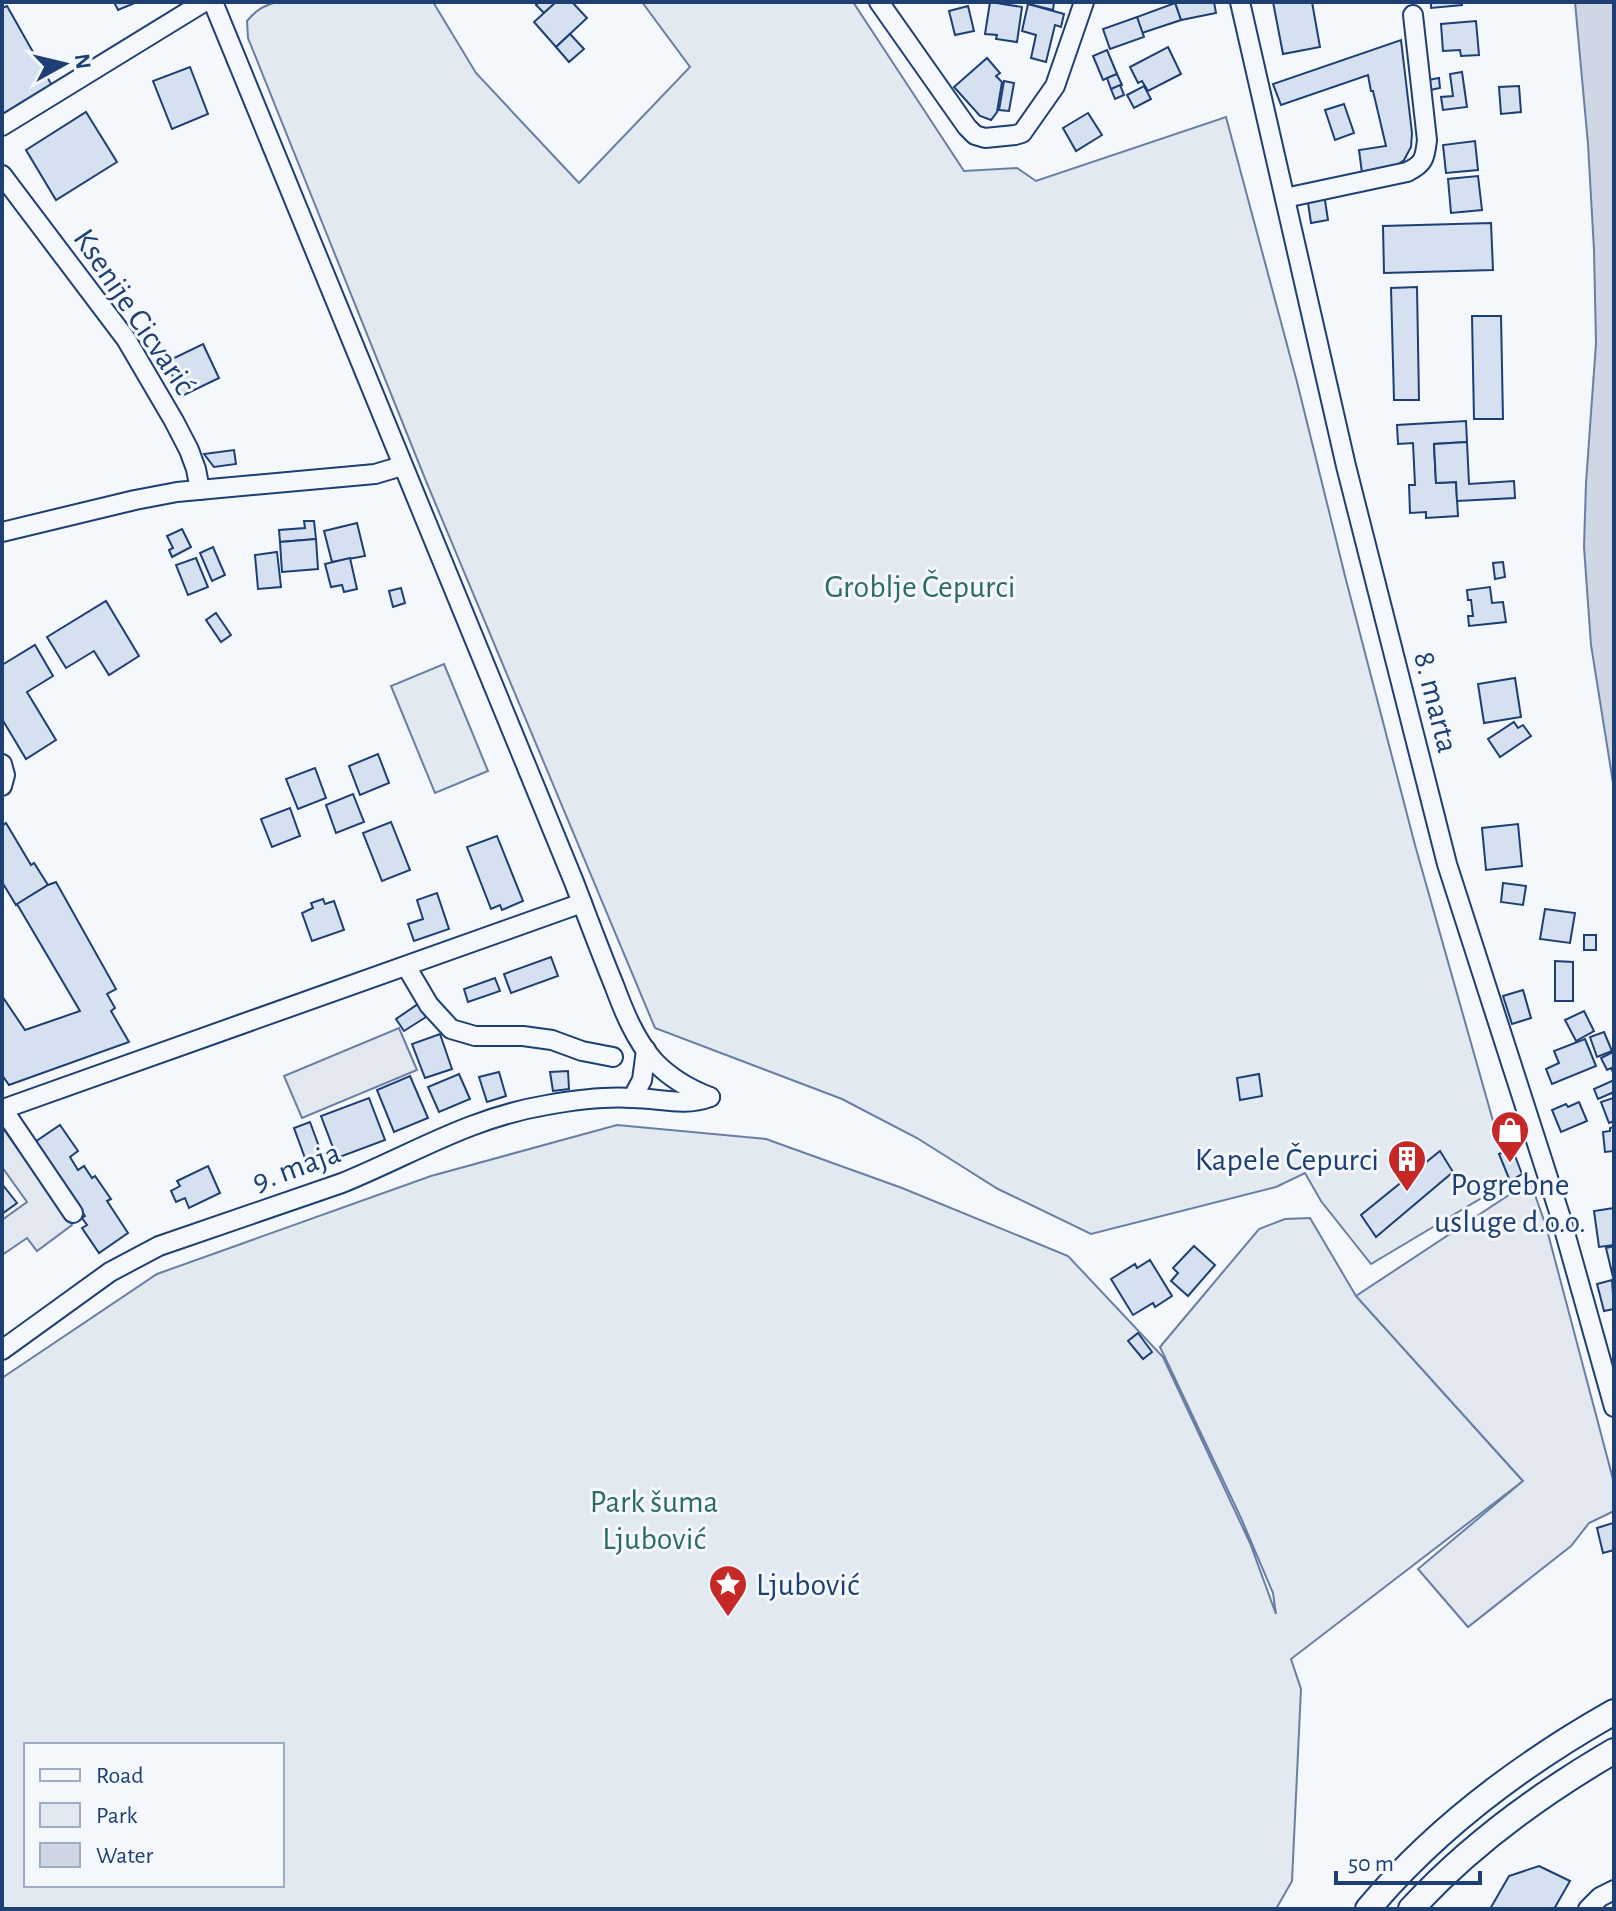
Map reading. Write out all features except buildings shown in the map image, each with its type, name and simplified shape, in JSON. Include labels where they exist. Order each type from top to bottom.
[{"type":"main road","points":[[1368,1909],[1443,1832],[1528,1764],[1614,1712]]},
{"type":"main road","points":[[1411,1909],[1461,1859],[1538,1799],[1614,1751]]},
{"type":"street","points":[[2,126],[204,2]]},
{"type":"street","points":[[213,2],[625,1014],[646,1050],[642,1080],[633,1097]]},
{"type":"street","points":[[879,2],[967,127],[975,135],[985,138],[1022,133],[1029,124],[1055,86],[1084,2]]},
{"type":"street","name":"8. marta","points":[[1240,2],[1346,466],[1447,864],[1560,1215],[1614,1407]]},
{"type":"street","points":[[1285,198],[1418,167],[1426,155],[1427,140],[1413,15]]},
{"type":"street","name":"Ksenije Cicvarić","points":[[2,175],[126,339],[189,450],[200,490]]},
{"type":"street","points":[[2,532],[135,500],[200,490],[375,474],[402,466]]},
{"type":"street","points":[[2,764],[5,775],[2,786]]},
{"type":"street","points":[[73,1213],[2,1108],[582,903]]},
{"type":"street","points":[[406,966],[429,1005],[451,1029],[475,1036],[523,1036],[552,1040],[582,1051],[613,1057]]},
{"type":"street","name":"9. maja","points":[[2,1350],[110,1272],[159,1246],[342,1183],[485,1120],[578,1100],[633,1097],[689,1102],[710,1097],[673,1079],[646,1050]]},
{"type":"street","points":[[1588,1909],[1600,1897],[1614,1890]]},
{"type":"green space","name":"Groblje Čepurci","points":[[277,2],[433,2],[476,73],[579,183],[690,67],[642,2],[853,2],[964,171],[1017,168],[1036,181],[1226,117],[1415,845],[1510,1181],[1371,1264],[1321,1201],[1305,1173],[1276,1187],[1091,1234],[998,1189],[917,1138],[842,1099],[655,1028],[426,481],[248,38],[247,21],[260,9]]},
{"type":"green space","points":[[444,664],[488,771],[435,793],[391,686]]},
{"type":"green space","name":"Park šuma Ljubović","points":[[617,1125],[766,1139],[902,1188],[1068,1256],[1163,1357],[1250,1543],[1276,1614],[1273,1593],[1241,1518],[1160,1347],[1259,1229],[1285,1219],[1310,1218],[1356,1296],[1523,1481],[1291,1659],[1301,1689],[1292,1881],[1276,1909],[2,1909],[2,1378],[157,1274],[431,1176]]},
{"type":"shaded area","points":[[399,1028],[417,1070],[302,1118],[284,1076]]},
{"type":"shaded area","points":[[2,1127],[72,1225],[37,1251],[27,1238],[2,1255],[2,1220],[27,1202],[2,1167]]},
{"type":"shaded area","points":[[1530,1181],[1546,1226],[1614,1483],[1614,1511],[1589,1523],[1571,1546],[1468,1627],[1418,1569],[1523,1481],[1356,1296]]},
{"type":"water","points":[[1575,2],[1614,2],[1614,789],[1591,645],[1584,547],[1596,343],[1588,144]]},
{"type":"place","name":"Pogrebne usluge d.o.o.","points":[[1510,1164]]},
{"type":"place","name":"Kapele Čepurci","points":[[1407,1193]]},
{"type":"place","name":"Ljubović","points":[[728,1618]]}]
